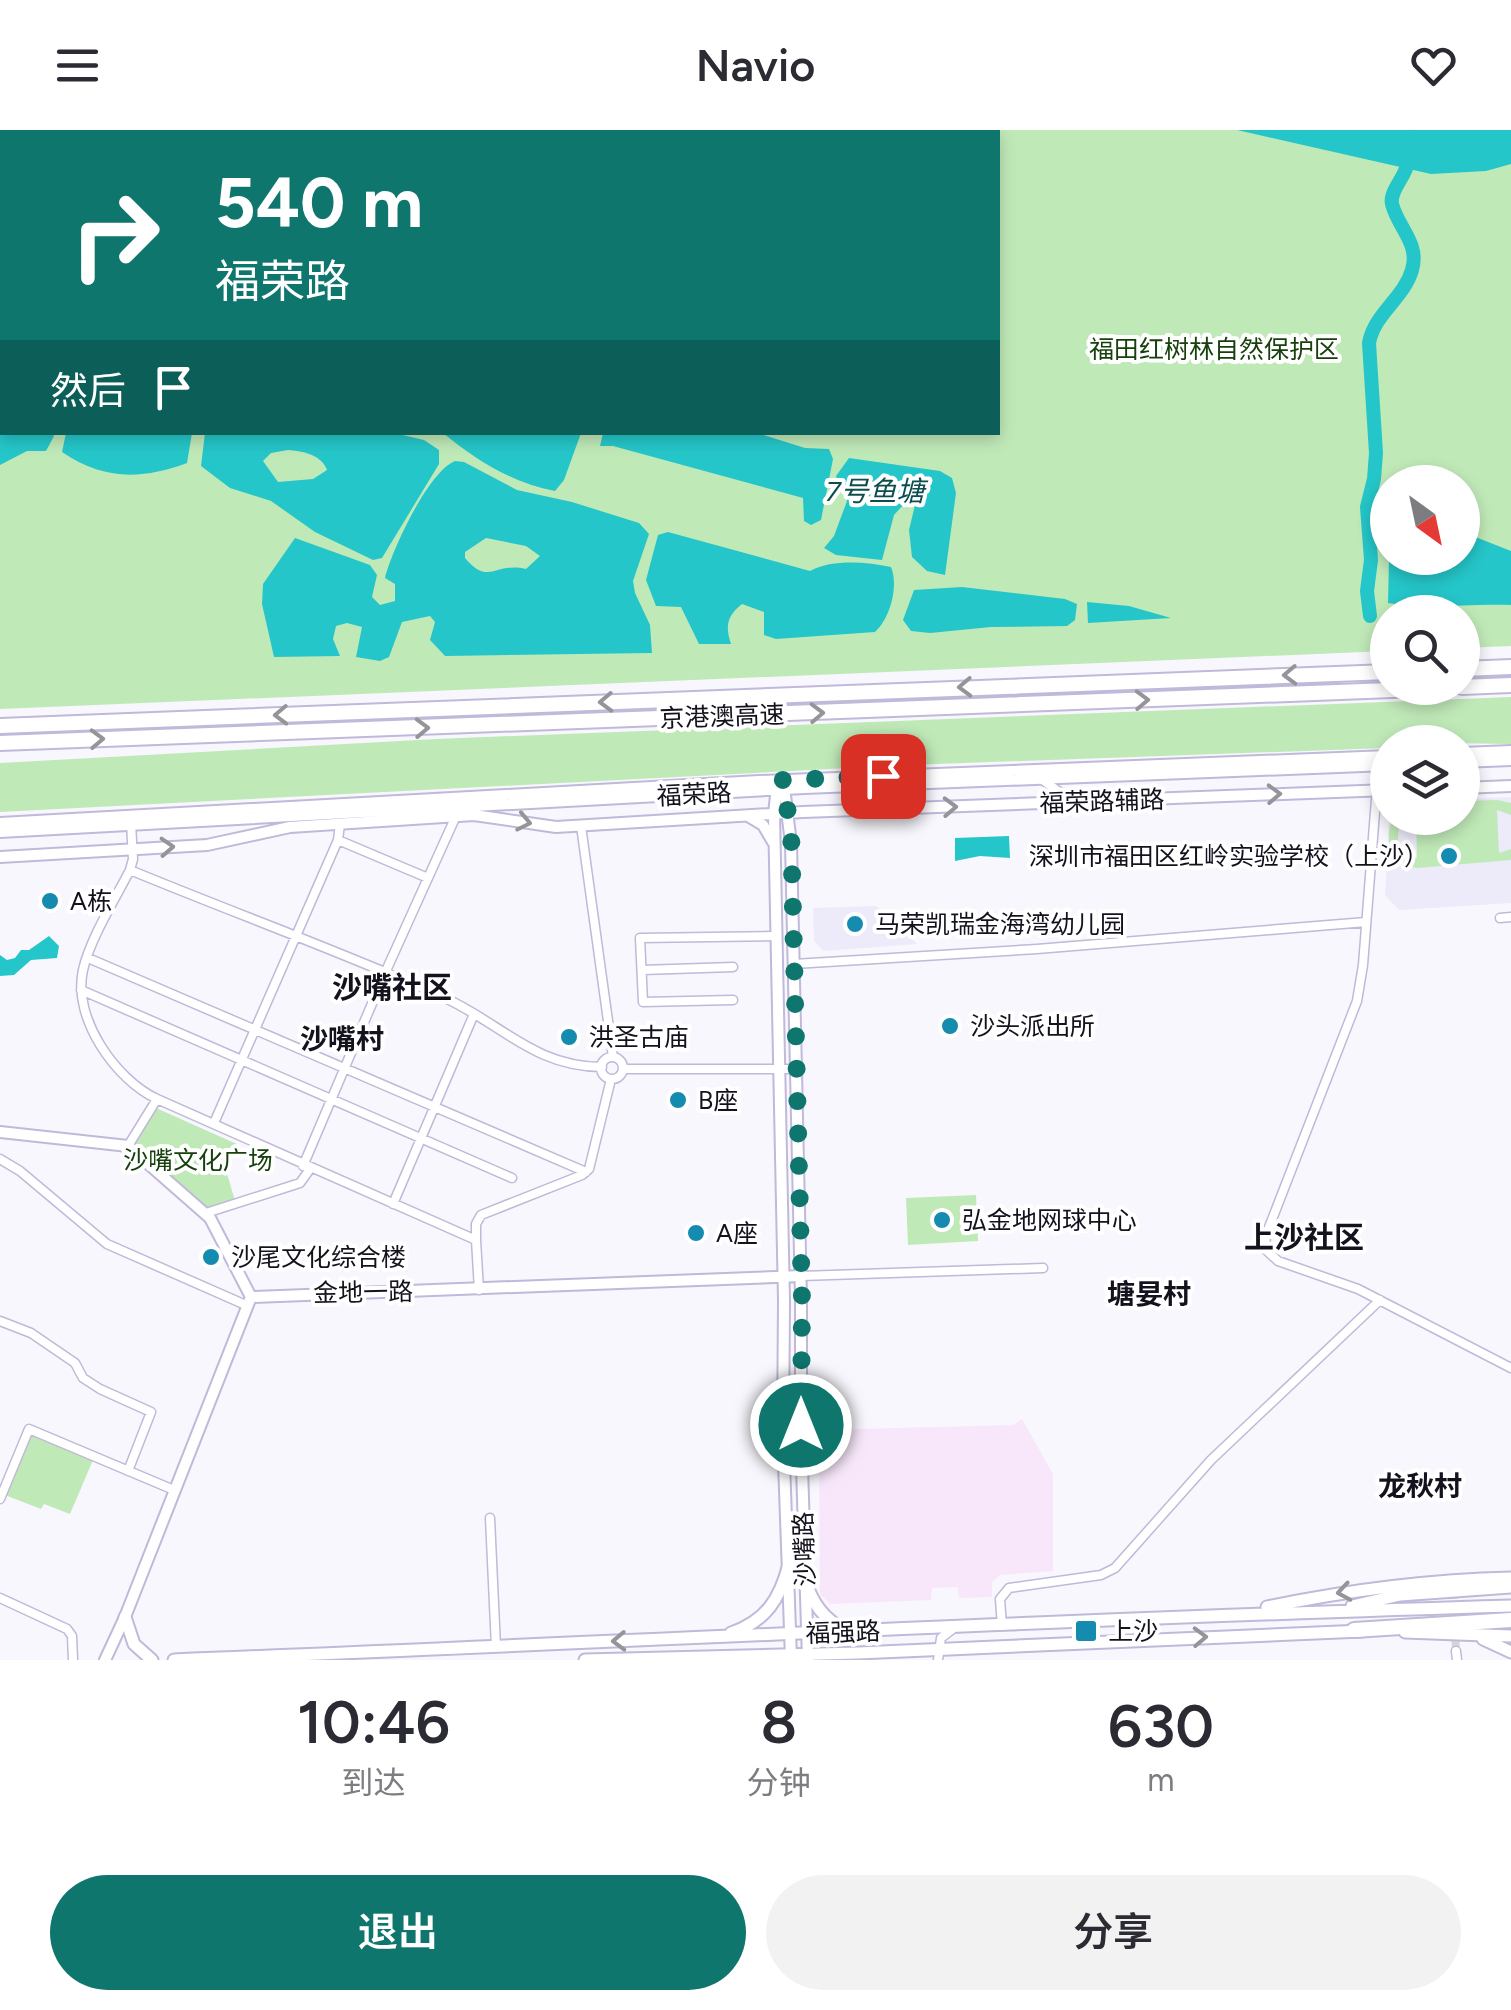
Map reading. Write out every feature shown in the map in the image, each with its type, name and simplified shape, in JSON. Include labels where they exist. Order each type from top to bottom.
[{"type":"highway","points":[[1480,668],[1511,667]]},
{"type":"highway","name":"京港澳高速","points":[[0,726],[1370,673]]},
{"type":"highway","points":[[1480,686],[1511,685]]},
{"type":"highway","name":"京港澳高速","points":[[0,743],[1370,691]]},
{"type":"highway","points":[[1354,1630],[1511,1620]]},
{"type":"main road","points":[[717,1638],[745,1628],[769,1611],[778,1600],[790,1564]]},
{"type":"main road","points":[[804,1578],[818,1609],[833,1624],[851,1632]]},
{"type":"main road","points":[[1239,1612],[1347,1590],[1511,1578]]},
{"type":"main road","points":[[1330,1612],[1400,1594],[1511,1588]]},
{"type":"main road","name":"福强路","points":[[174,1660],[1002,1626],[1239,1612],[1511,1606]]},
{"type":"main road","points":[[126,1617],[134,1644],[152,1660]]},
{"type":"main road","name":"福强路","points":[[586,1660],[858,1653],[938,1655],[1354,1630],[1511,1636]]},
{"type":"main road","points":[[1470,1634],[1511,1652]]},
{"type":"main road","points":[[838,1660],[858,1653]]},
{"type":"main road","points":[[721,1656],[746,1660]]},
{"type":"street","points":[[1480,752],[1511,751]]},
{"type":"street","points":[[1480,761],[1511,760]]},
{"type":"street","name":"福荣路","points":[[0,823],[458,812],[780,785],[809,788],[1041,779],[1370,762]]},
{"type":"street","name":"福荣路","points":[[0,832],[130,820],[780,785],[1370,762]]},
{"type":"street","points":[[1041,779],[1074,802]]},
{"type":"street","name":"沙嘴路","points":[[780,785],[789,810],[791,843],[808,1657]]},
{"type":"street","name":"沙嘴路","points":[[780,785],[774,814],[791,1657]]},
{"type":"street","points":[[1480,787],[1511,786]]},
{"type":"street","points":[[789,810],[795,795],[809,788]]},
{"type":"street","name":"福荣路辅路","points":[[458,812],[549,827],[789,810],[1370,791]]},
{"type":"street","points":[[0,857],[220,844],[290,827],[458,812]]},
{"type":"street","points":[[206,1213],[300,1183],[385,972],[458,812]]},
{"type":"street","points":[[791,843],[801,824],[817,812]]},
{"type":"street","points":[[290,827],[310,815]]},
{"type":"street","points":[[746,816],[764,827],[775,849]]},
{"type":"street","points":[[273,817],[290,827]]},
{"type":"street","points":[[130,820],[130,870],[83,970],[82,990],[89,1019],[116,1070],[158,1099],[476,1240]]},
{"type":"street","points":[[214,1123],[338,840],[340,824]]},
{"type":"street","points":[[581,826],[614,1058]]},
{"type":"street","points":[[1377,835],[1361,985],[1353,1018],[1264,1245],[1278,1261],[1358,1289],[1511,1368]]},
{"type":"street","points":[[338,840],[428,878]]},
{"type":"street","points":[[130,870],[385,972],[474,1014],[549,1059],[576,1067],[602,1067]]},
{"type":"street","points":[[1500,918],[1511,917]]},
{"type":"street","points":[[794,964],[1366,922]]},
{"type":"street","points":[[733,1000],[643,1002],[640,938],[777,936]]},
{"type":"street","points":[[88,958],[586,1172]]},
{"type":"street","points":[[642,970],[733,967]]},
{"type":"street","points":[[82,990],[512,1178]]},
{"type":"street","points":[[393,1204],[474,1014]]},
{"type":"street","points":[[602,1067],[607,1059],[620,1060],[623,1069],[611,1079]]},
{"type":"street","points":[[602,1067],[611,1079]]},
{"type":"street","points":[[623,1069],[796,1069]]},
{"type":"street","points":[[480,1290],[476,1224],[480,1215],[586,1172],[611,1079]]},
{"type":"street","points":[[128,1146],[158,1099]]},
{"type":"street","points":[[0,1132],[128,1146],[206,1213],[250,1301],[126,1617],[105,1660]]},
{"type":"street","points":[[0,1159],[106,1244],[250,1301]]},
{"type":"street","points":[[801,1276],[1044,1268]]},
{"type":"street","name":"金地一路","points":[[250,1301],[801,1276]]},
{"type":"street","points":[[1002,1626],[1000,1598],[1009,1588],[1101,1575],[1114,1568],[1212,1460],[1380,1300]]},
{"type":"street","points":[[0,1321],[30,1333],[75,1363],[83,1378],[100,1389],[151,1412],[128,1471]]},
{"type":"street","points":[[0,1499],[29,1429],[174,1490]]},
{"type":"street","points":[[490,1518],[496,1646]]},
{"type":"street","points":[[0,1598],[67,1629],[72,1636],[73,1660]]},
{"type":"street","points":[[938,1655],[940,1638],[954,1628]]},
{"type":"shaded area","name":"深圳市福田区红岭实验学校（上沙）","points":[[1511,797],[1511,903],[1399,910],[1385,895],[1388,835],[1480,835],[1480,798]]},
{"type":"shaded area","name":"马荣凯瑞金海湾幼儿园","points":[[876,906],[917,944],[824,951],[814,941],[813,908]]},
{"type":"shaded area","points":[[1022,1419],[1053,1474],[1053,1571],[1000,1575],[992,1582],[992,1597],[959,1598],[958,1587],[932,1588],[931,1600],[830,1604],[820,1594],[819,1430],[1013,1425]]},
{"type":"green space","name":"福田红树林自然保护区","points":[[1000,130],[1511,130],[1511,646],[1480,647],[1480,595],[1370,595],[1370,652],[0,709],[0,435],[1000,435]]},
{"type":"green space","points":[[1511,697],[1511,744],[1480,743],[1480,725],[1370,725],[1370,749],[908,765],[0,812],[0,763],[436,739],[1370,703],[1480,705],[1480,698]]},
{"type":"green space","points":[[1480,800],[1511,803],[1511,815],[1497,810],[1499,853],[1511,849],[1511,860],[1417,868],[1395,856],[1389,835],[1398,835],[1401,848],[1417,858],[1416,835],[1480,835]]},
{"type":"green space","name":"沙嘴文化广场","points":[[156,1108],[239,1145],[226,1170],[235,1201],[209,1210],[137,1147],[135,1142]]},
{"type":"green space","name":"弘金地网球中心","points":[[976,1195],[978,1241],[908,1245],[906,1198]]},
{"type":"green space","points":[[30,1435],[93,1460],[70,1514],[44,1504],[41,1509],[5,1495]]},
{"type":"water","points":[[1237,130],[1511,130],[1511,164],[1486,171],[1431,174]]},
{"type":"water","points":[[0,435],[54,436],[46,451],[27,451],[0,465]]},
{"type":"water","points":[[65,435],[192,435],[187,463],[154,472],[107,472],[62,452]]},
{"type":"water","points":[[205,435],[403,435],[424,440],[439,450],[439,464],[382,558],[373,560],[315,532],[271,501],[230,488],[201,466]],"holes":[[[271,453],[306,453],[316,457],[327,470],[313,479],[278,482],[263,461]]]},
{"type":"water","points":[[446,435],[580,435],[564,480],[555,491],[495,469]]},
{"type":"water","points":[[603,435],[763,435],[805,448],[829,449],[833,459],[821,520],[811,525],[804,521],[803,498],[613,446],[600,446]]},
{"type":"water","name":"7号鱼塘","points":[[849,458],[940,471],[952,478],[956,493],[945,575],[927,571],[912,557],[909,530],[915,505],[906,502],[894,515],[882,560],[836,555],[824,548],[834,536],[847,501],[836,476]]},
{"type":"water","points":[[455,461],[464,462],[517,490],[639,523],[649,534],[633,581],[650,625],[652,653],[445,656],[430,640],[435,622],[430,616],[402,622],[389,657],[380,661],[356,657],[362,627],[347,623],[336,626],[333,639],[340,656],[274,657],[262,604],[263,584],[295,538],[370,565],[377,575],[372,597],[380,605],[395,601],[395,584],[385,578],[389,565],[412,513],[445,468]],"holes":[[[486,538],[526,546],[540,556],[526,569],[480,571],[465,558],[465,552]]]},
{"type":"water","points":[[668,532],[810,571],[839,563],[891,567],[894,583],[889,611],[875,632],[776,639],[764,635],[764,612],[742,604],[729,622],[731,644],[699,644],[681,607],[656,606],[646,580],[658,535]]},
{"type":"water","points":[[1480,539],[1511,551],[1511,605],[1480,605],[1480,595],[1388,595],[1389,575],[1480,575]]},
{"type":"water","points":[[962,587],[1065,599],[1077,604],[1075,620],[1067,626],[930,633],[911,631],[903,620],[914,590]]},
{"type":"water","points":[[1087,602],[1129,606],[1171,618],[1088,623]]},
{"type":"water","points":[[1009,836],[1010,858],[980,856],[955,861],[955,838]]},
{"type":"water","points":[[49,936],[59,946],[57,958],[31,960],[14,975],[0,976],[0,955],[7,960],[15,958],[21,950],[29,950]]},
{"type":"waterway","points":[[1370,616],[1367,507],[1376,453],[1369,343],[1377,323],[1408,280],[1414,260],[1411,244],[1392,204],[1408,161],[1402,130]]},
{"type":"tunnel","points":[[1453,1591],[1456,1651]]},
{"type":"place","name":"深圳市福田区红岭实验学校（上沙）","points":[[1449,856]]},
{"type":"place","name":"A栋","points":[[50,901]]},
{"type":"place","name":"马荣凯瑞金海湾幼儿园","points":[[855,924]]},
{"type":"place","name":"沙头派出所","points":[[950,1026]]},
{"type":"place","name":"洪圣古庙","points":[[569,1037]]},
{"type":"place","name":"B座","points":[[678,1100]]},
{"type":"place","name":"弘金地网球中心","points":[[942,1220]]},
{"type":"place","name":"A座","points":[[696,1233]]},
{"type":"place","name":"沙尾文化综合楼","points":[[211,1257]]},
{"type":"place","name":"上沙","points":[[1086,1631]]},
{"type":"district","name":"沙嘴社区","points":[[392,987]]},
{"type":"district","name":"沙嘴村","points":[[342,1039]]},
{"type":"district","name":"上沙社区","points":[[1304,1237]]},
{"type":"district","name":"塘妟村","points":[[1149,1294]]},
{"type":"district","name":"龙秋村","points":[[1420,1486]]},
{"type":"route","points":[[801,1425],[802,1300],[791,826],[781,780],[883,776]]}]
